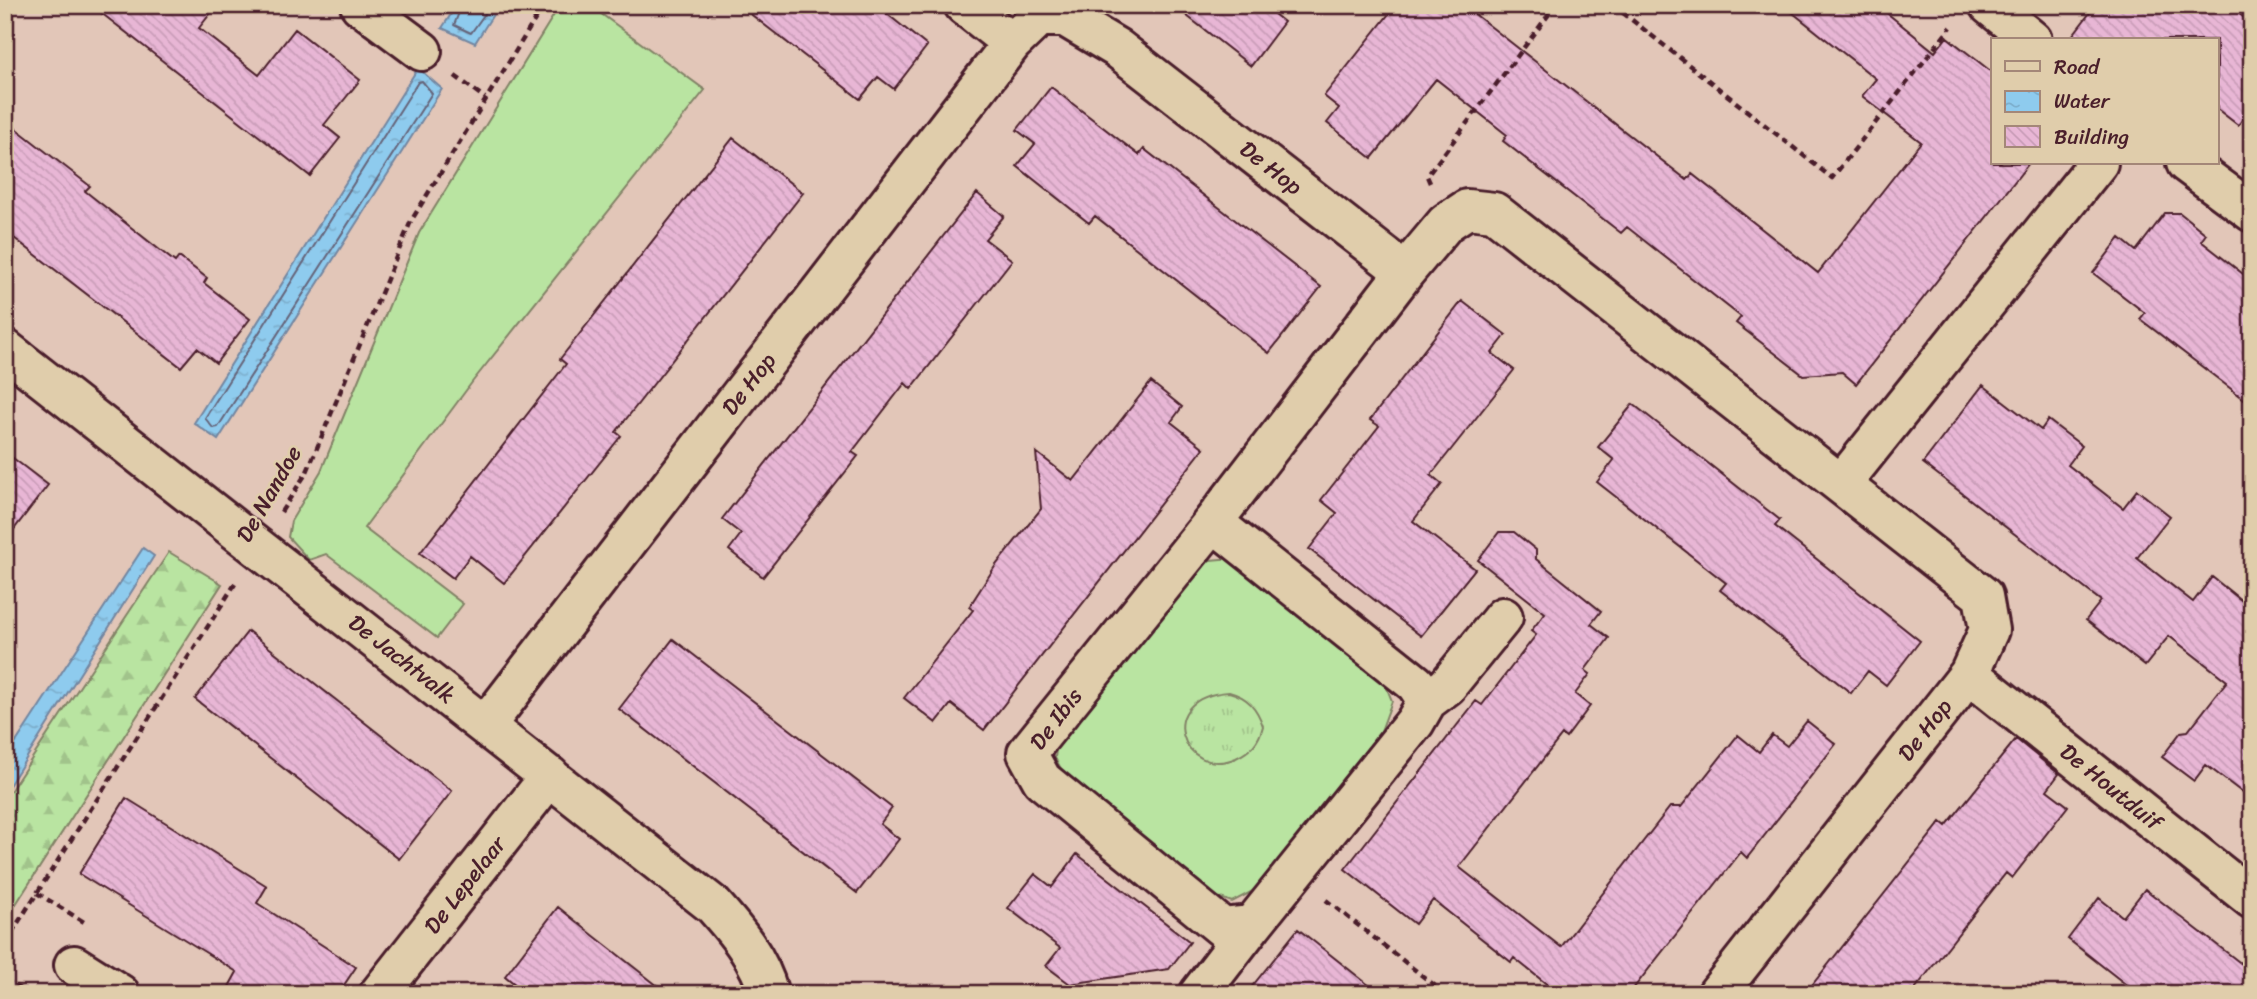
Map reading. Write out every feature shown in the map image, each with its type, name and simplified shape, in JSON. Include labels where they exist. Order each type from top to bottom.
[{"type":"street","points":[[360,5],[422,51]]},
{"type":"street","points":[[964,5],[1012,43]]},
{"type":"street","points":[[1974,11],[2028,38]]},
{"type":"street","name":"De Hop","points":[[486,725],[1012,43],[1039,17],[1065,17],[1117,48],[1405,272],[1447,223],[1467,209],[1494,212],[1842,482],[1983,596],[1989,630],[1969,674],[1717,994]]},
{"type":"street","points":[[1842,482],[2097,164]]},
{"type":"street","points":[[2187,164],[2252,212]]},
{"type":"street","name":"De Ibis","points":[[1252,925],[1223,928],[1042,780],[1027,753],[1213,522],[1405,272]]},
{"type":"street","name":"De Jachtvalk","points":[[5,349],[713,905],[743,939],[769,994]]},
{"type":"street","points":[[1213,522],[1416,684],[1427,701]]},
{"type":"street","points":[[1199,994],[1415,722],[1427,701],[1447,686],[1503,617]]},
{"type":"street","name":"De Houtduif","points":[[1969,674],[2252,899]]},
{"type":"street","name":"De Lepelaar","points":[[379,994],[550,776]]},
{"type":"street","points":[[74,965],[120,994]]},
{"type":"path","name":"De Nandoe","points":[[5,943],[307,472],[411,221],[544,5]]},
{"type":"path","points":[[1447,223],[1427,176],[1556,5]]},
{"type":"path","points":[[1613,5],[1832,178],[1974,11]]},
{"type":"path","points":[[1294,874],[1443,992],[1458,990]]},
{"type":"path","points":[[5,979],[28,994]]},
{"type":"green space","points":[[560,5],[589,5],[705,90],[473,381],[364,528],[463,604],[437,638],[326,554],[309,560],[288,537],[291,521],[321,471],[419,233]]},
{"type":"green space","points":[[169,552],[222,584],[5,921],[5,799]]},
{"type":"green space","points":[[1232,558],[1384,681],[1392,701],[1381,731],[1255,890],[1232,902],[1206,893],[1065,776],[1055,758],[1058,733],[1188,569],[1210,560]]},
{"type":"green space","points":[[1229,692],[1247,700],[1255,709],[1263,726],[1259,737],[1250,749],[1236,758],[1217,762],[1202,758],[1190,749],[1183,736],[1183,721],[1190,708],[1205,697]]},
{"type":"water","points":[[457,5],[499,5],[475,43],[442,28]]},
{"type":"water","points":[[418,68],[442,89],[218,440],[194,423]]},
{"type":"water","points":[[143,548],[154,556],[5,792],[5,759]]},
{"type":"building","points":[[91,5],[217,5],[199,28],[259,75],[295,29],[360,80],[324,125],[340,138],[310,176]]},
{"type":"building","points":[[739,5],[876,5],[927,46],[894,89],[878,77],[860,99]]},
{"type":"building","points":[[1173,5],[1263,5],[1284,22],[1251,66]]},
{"type":"building","points":[[1396,5],[1463,5],[1687,180],[1692,174],[1818,273],[1921,142],[1862,96],[1876,79],[1783,5],[1877,5],[1935,52],[1947,37],[1991,71],[1991,164],[2028,164],[1856,384],[1842,372],[1803,375],[1736,323],[1741,317],[1627,227],[1621,233],[1503,141],[1507,135],[1436,79],[1372,158],[1327,123],[1339,108],[1324,96]]},
{"type":"building","points":[[2096,5],[2228,5],[2252,24],[2252,107],[2238,125],[2218,110],[2218,38],[2071,38]]},
{"type":"building","points":[[1051,87],[1139,155],[1144,149],[1321,287],[1269,353],[1095,216],[1089,223],[1017,166],[1035,144],[1017,130]]},
{"type":"building","points":[[5,120],[90,186],[85,191],[175,262],[179,257],[207,278],[204,283],[250,319],[216,363],[197,348],[181,367],[5,231]]},
{"type":"building","points":[[733,138],[803,193],[616,432],[621,436],[504,583],[470,556],[453,578],[420,553],[566,364],[560,359]]},
{"type":"building","points":[[977,193],[1004,216],[985,239],[1012,260],[911,389],[905,383],[852,452],[858,456],[763,577],[729,550],[741,534],[722,519]]},
{"type":"building","points":[[2165,213],[2180,213],[2206,234],[2201,241],[2252,281],[2252,405],[2140,319],[2145,313],[2093,273],[2120,238],[2136,251]]},
{"type":"building","points":[[1462,301],[1506,335],[1492,353],[1514,370],[1431,475],[1442,484],[1413,521],[1475,569],[1421,636],[1309,549],[1337,513],[1321,500],[1379,426],[1370,420]]},
{"type":"building","points":[[1151,382],[1182,407],[1171,422],[1204,448],[984,730],[951,704],[936,723],[904,698],[973,610],[969,607],[996,565],[1041,509],[1036,452],[1073,481]]},
{"type":"building","points":[[1983,385],[2041,430],[2048,420],[2082,446],[2068,465],[2123,508],[2137,490],[2170,516],[2137,558],[2193,602],[2212,577],[2252,609],[2252,800],[2206,765],[2194,781],[2162,757],[2181,732],[2188,731],[2227,681],[2169,636],[2145,666],[2086,620],[2101,601],[1923,463]]},
{"type":"building","points":[[1633,404],[1780,520],[1775,526],[1920,641],[1886,685],[1868,671],[1851,693],[1720,590],[1726,583],[1597,482],[1614,460],[1598,447]]},
{"type":"building","points":[[5,452],[48,485],[5,541]]},
{"type":"building","points":[[1499,532],[1514,532],[1536,550],[1536,559],[1601,611],[1591,624],[1609,638],[1585,670],[1590,674],[1575,694],[1590,706],[1566,738],[1562,735],[1459,867],[1561,947],[1670,807],[1681,807],[1738,735],[1759,752],[1772,735],[1787,746],[1807,721],[1836,744],[1747,858],[1741,852],[1629,994],[1559,994],[1514,958],[1511,962],[1433,900],[1415,924],[1345,869],[1476,701],[1482,705],[1536,635],[1531,631],[1545,613],[1478,560]]},
{"type":"building","points":[[248,631],[452,791],[399,859],[195,699]]},
{"type":"building","points":[[673,639],[892,808],[880,824],[899,839],[857,893],[619,709]]},
{"type":"building","points":[[2016,739],[2059,774],[2047,790],[2068,806],[2012,878],[2006,873],[1911,994],[1805,994],[1941,822],[1946,826]]},
{"type":"building","points":[[126,798],[267,886],[257,903],[356,967],[338,994],[225,994],[237,972],[79,874]]},
{"type":"building","points":[[1077,854],[1190,942],[1169,969],[1070,984],[1046,966],[1060,948],[1008,908],[1035,874],[1052,887]]},
{"type":"building","points":[[2145,889],[2252,972],[2252,994],[2138,994],[2068,939],[2099,898],[2123,917]]},
{"type":"building","points":[[558,907],[668,994],[527,994],[505,976]]},
{"type":"building","points":[[1298,929],[1380,994],[1246,994]]}]
